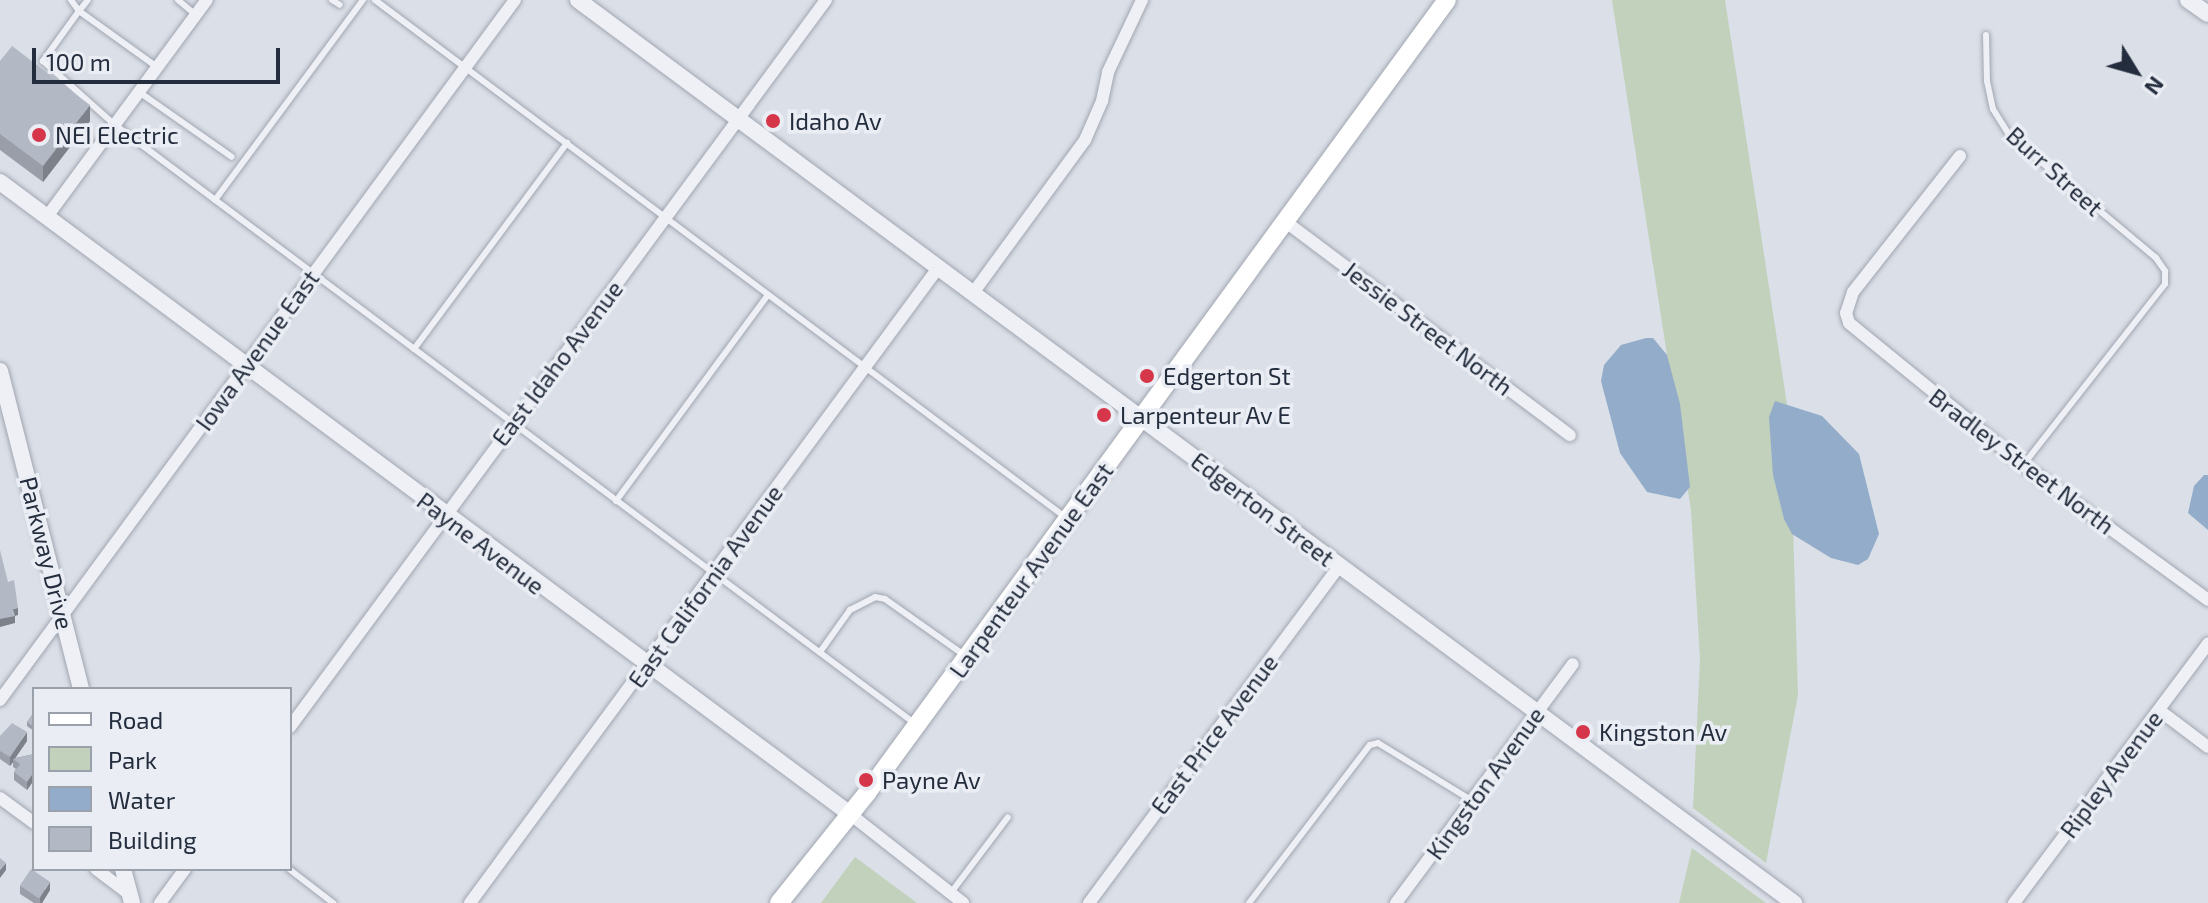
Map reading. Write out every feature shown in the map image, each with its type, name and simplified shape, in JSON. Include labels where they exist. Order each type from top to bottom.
[{"type":"main road","name":"Larpenteur Avenue East","points":[[779,903],[917,725],[1447,0]]},
{"type":"street","points":[[46,218],[207,0]]},
{"type":"street","name":"Iowa Avenue East","points":[[0,700],[515,0]]},
{"type":"street","name":"Edgerton Street","points":[[578,0],[1794,903]]},
{"type":"street","name":"East Idaho Avenue","points":[[292,724],[826,0]]},
{"type":"street","points":[[973,293],[1085,140],[1102,101],[1108,72],[1142,0]]},
{"type":"street","points":[[2188,0],[2208,14]]},
{"type":"street","name":"Bradley Street North","points":[[1960,156],[1853,292],[1846,313],[1855,330],[2023,465],[2208,600]]},
{"type":"street","name":"Payne Avenue","points":[[0,182],[850,814],[963,903]]},
{"type":"street","name":"Jessie Street North","points":[[1286,222],[1570,435]]},
{"type":"street","name":"East California Avenue","points":[[470,903],[938,268]]},
{"type":"street","name":"Parkway Drive","points":[[0,371],[81,687]]},
{"type":"street","name":"East Price Avenue","points":[[1089,903],[1339,566]]},
{"type":"street","name":"Ripley Avenue","points":[[2014,903],[2208,644]]},
{"type":"street","name":"Kingston Avenue","points":[[1396,903],[1573,664]]},
{"type":"street","points":[[2159,710],[2208,747]]},
{"type":"street","points":[[0,798],[32,822]]},
{"type":"street","points":[[98,871],[131,898]]},
{"type":"street","points":[[124,871],[131,898]]},
{"type":"street","points":[[160,903],[184,871]]},
{"type":"lane","points":[[71,0],[79,11],[157,67]]},
{"type":"lane","points":[[88,0],[43,61],[115,125],[917,725]]},
{"type":"lane","points":[[178,0],[196,15]]},
{"type":"lane","points":[[332,0],[340,5]]},
{"type":"lane","points":[[215,200],[363,0]]},
{"type":"lane","points":[[375,0],[1068,519]]},
{"type":"lane","name":"Burr Street","points":[[1986,35],[1987,81],[1993,109],[2009,135],[2156,258],[2165,271],[2165,284],[2023,465]]},
{"type":"lane","points":[[139,92],[232,157]]},
{"type":"lane","points":[[414,349],[567,143]]},
{"type":"lane","points":[[616,501],[768,295]]},
{"type":"lane","points":[[820,652],[850,610],[875,597],[885,599],[967,657]]},
{"type":"lane","points":[[1249,903],[1370,745],[1378,743],[1472,801]]},
{"type":"lane","points":[[950,894],[1008,817]]},
{"type":"lane","points":[[292,871],[333,903]]},
{"type":"green space","points":[[1612,0],[1725,0],[1790,424],[1798,695],[1766,863],[1693,808],[1700,659],[1691,510]]},
{"type":"green space","points":[[1692,848],[1751,892],[1766,903],[1679,903]]},
{"type":"green space","points":[[855,857],[917,903],[821,903]]},
{"type":"water","points":[[1653,338],[1667,355],[1680,404],[1690,487],[1680,499],[1647,492],[1620,453],[1601,381],[1604,365],[1621,345]]},
{"type":"water","points":[[1775,401],[1822,416],[1859,454],[1879,534],[1868,559],[1858,565],[1831,558],[1792,534],[1784,519],[1773,475],[1769,417]]},
{"type":"water","points":[[2204,475],[2208,475],[2208,530],[2188,513],[2194,486]]},
{"type":"building","name":"NEI Electric","points":[[12,46],[90,105],[43,166],[0,134],[0,61]]},
{"type":"building","points":[[0,550],[8,582],[14,580],[18,608],[13,609],[15,616],[0,619]]},
{"type":"building","points":[[12,723],[27,732],[10,757],[0,751],[0,736]]},
{"type":"building","points":[[32,754],[32,775],[27,782],[14,772],[20,764],[13,759]]},
{"type":"building","points":[[31,869],[50,882],[39,898],[20,886]]},
{"type":"place","name":"Idaho Av","points":[[773,121]]},
{"type":"place","name":"NEI Electric","points":[[39,135]]},
{"type":"place","name":"Edgerton St","points":[[1147,376]]},
{"type":"place","name":"Larpenteur Av E","points":[[1104,415]]},
{"type":"place","name":"Kingston Av","points":[[1583,732]]},
{"type":"place","name":"Payne Av","points":[[866,780]]}]
